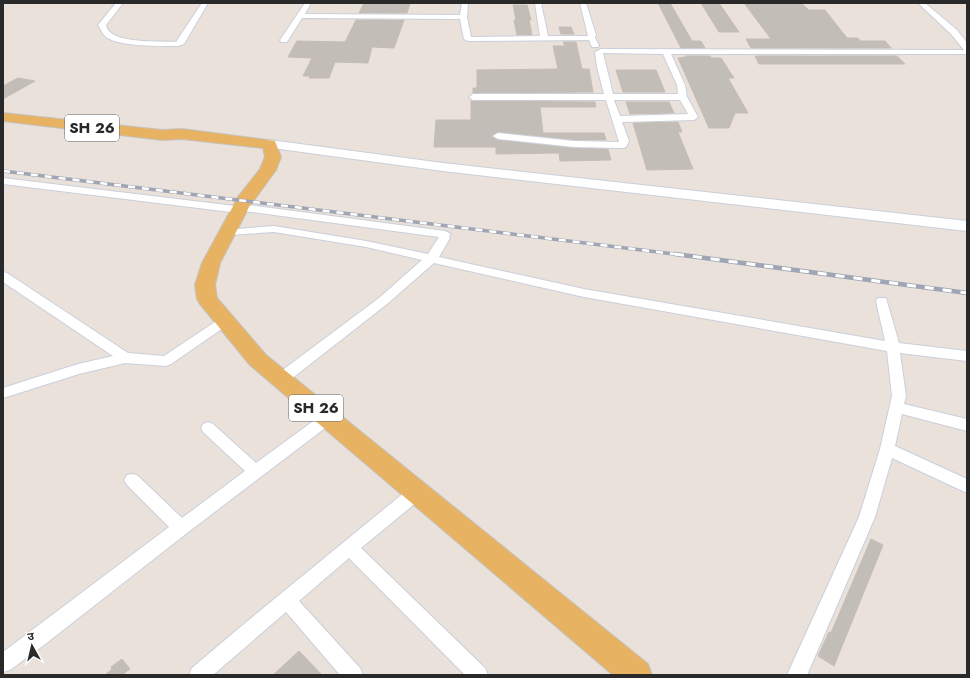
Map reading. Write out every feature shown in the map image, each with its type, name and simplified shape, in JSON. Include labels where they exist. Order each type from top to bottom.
[{"type":"main road","points":[[3,112],[176,131],[182,134]]},
{"type":"main road","name":"SH 26","points":[[3,117],[162,135],[182,134],[270,144],[273,157],[268,170],[246,197],[211,263],[205,285],[207,299],[258,360],[637,675]]},
{"type":"street","points":[[120,3],[102,25],[107,34],[118,39],[145,43],[178,44],[181,42],[205,3]]},
{"type":"street","points":[[284,40],[301,16],[308,3]]},
{"type":"street","points":[[465,3],[463,17],[468,39],[544,37],[591,38]]},
{"type":"street","points":[[538,3],[544,37]]},
{"type":"street","points":[[583,3],[592,35],[591,38],[597,48],[601,51],[967,52]]},
{"type":"street","points":[[921,3],[954,32],[967,48]]},
{"type":"street","points":[[301,16],[463,17]]},
{"type":"street","points":[[954,32],[967,32]]},
{"type":"street","points":[[498,136],[574,144],[623,145],[624,141],[618,119],[609,97],[601,67],[599,52],[601,51]]},
{"type":"street","points":[[618,119],[694,117],[683,97],[681,85],[666,52]]},
{"type":"street","points":[[473,97],[683,97]]},
{"type":"street","points":[[270,144],[443,167],[967,226]]},
{"type":"street","points":[[3,181],[240,209],[444,236],[432,258],[383,301],[281,379]]},
{"type":"street","points":[[228,232],[274,229],[366,244],[584,293],[893,347],[967,356]]},
{"type":"street","points":[[3,276],[125,358]]},
{"type":"street","points":[[797,675],[867,517],[887,450],[899,396],[893,347],[882,301]]},
{"type":"street","points":[[3,394],[78,369],[125,358],[166,361],[225,321]]},
{"type":"street","points":[[896,407],[967,425]]},
{"type":"street","points":[[3,663],[37,639],[181,528],[328,418]]},
{"type":"street","points":[[208,428],[256,472]]},
{"type":"street","points":[[887,450],[967,486]]},
{"type":"street","points":[[132,480],[181,528]]},
{"type":"street","points":[[199,675],[244,635],[417,492]]},
{"type":"street","points":[[350,548],[478,675]]},
{"type":"street","points":[[287,600],[353,675]]},
{"type":"building","points":[[364,3],[410,3],[407,13],[359,13]]},
{"type":"building","points":[[658,3],[670,3],[692,41],[701,41],[705,48],[681,48]]},
{"type":"building","points":[[701,3],[719,3],[739,32],[719,32]]},
{"type":"building","points":[[744,3],[801,3],[809,10],[825,10],[847,38],[858,38],[860,41],[885,41],[891,48],[751,48],[746,39],[771,39]]},
{"type":"building","points":[[513,5],[527,5],[531,20],[529,20],[532,35],[517,35]]},
{"type":"building","points":[[356,20],[404,20],[394,48],[372,47],[368,63],[335,62],[329,78],[309,78],[310,76],[303,76],[312,58],[288,57],[297,41],[345,42]]},
{"type":"building","points":[[559,27],[571,27],[574,34],[561,34]]},
{"type":"building","points":[[563,42],[576,42],[582,69],[589,69],[593,92],[473,93],[473,88],[477,88],[477,70],[558,69],[553,46],[565,46]]},
{"type":"building","points":[[685,56],[710,56],[711,58],[721,58],[734,78],[728,78],[748,113],[735,113],[729,128],[709,128],[678,58],[686,57]]},
{"type":"building","points":[[755,56],[897,56],[905,64],[759,64]]},
{"type":"building","points":[[616,70],[656,70],[665,92],[623,92]]},
{"type":"building","points":[[18,78],[35,81],[3,99],[3,86]]},
{"type":"building","points":[[471,101],[595,102],[596,107],[540,107],[543,133],[604,133],[606,140],[574,140],[498,132],[492,137],[498,140],[574,148],[608,149],[611,160],[560,161],[559,153],[496,154],[496,147],[434,147],[436,120],[471,120]]},
{"type":"building","points":[[626,102],[669,102],[674,113],[630,114]]},
{"type":"building","points":[[678,122],[682,132],[678,132],[693,169],[647,170],[633,123]]},
{"type":"building","points":[[871,539],[883,545],[834,666],[818,656],[829,632],[831,633]]},
{"type":"building","points":[[299,651],[322,675],[273,675]]},
{"type":"building","points":[[122,659],[130,669],[122,675],[105,675],[112,669],[111,667]]},
{"type":"railway","points":[[3,171],[682,255]]},
{"type":"railway","points":[[675,254],[967,293]]}]
